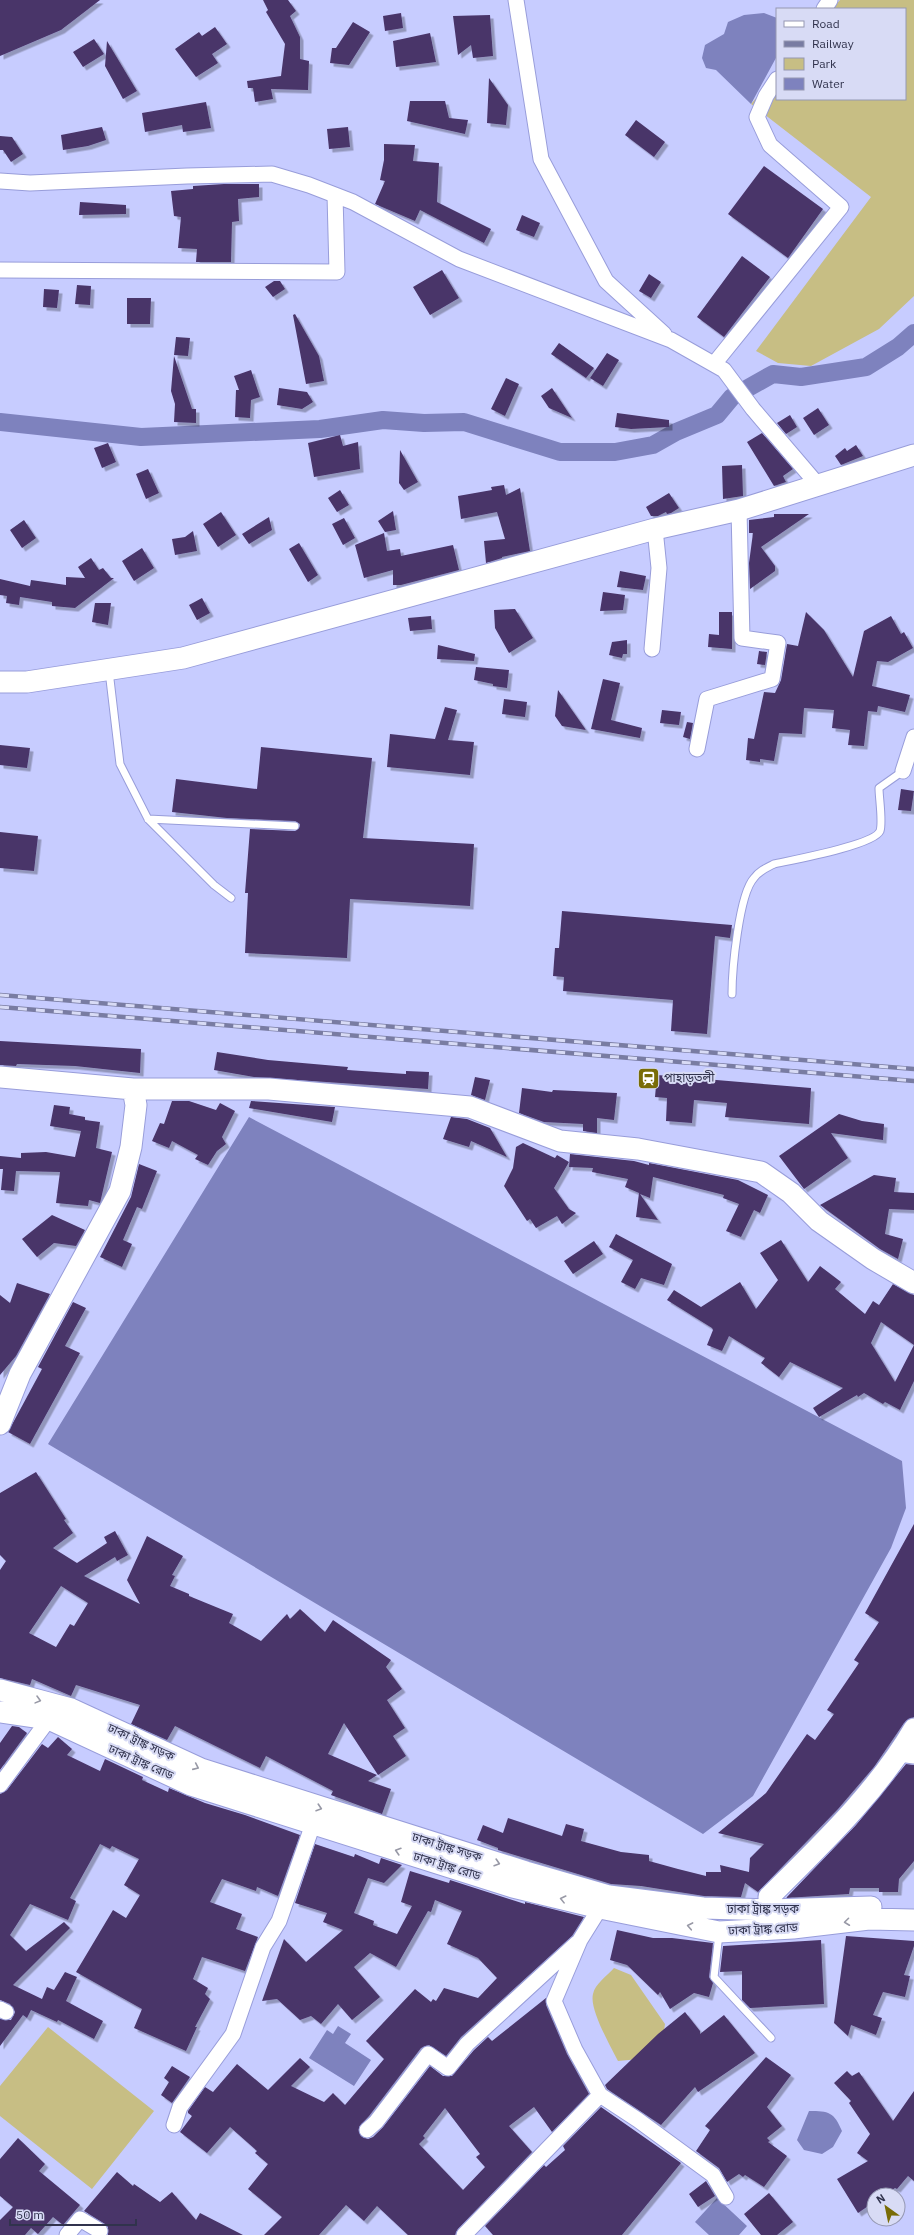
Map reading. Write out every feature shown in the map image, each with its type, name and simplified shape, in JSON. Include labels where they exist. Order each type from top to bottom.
[{"type":"main road","points":[[0,682],[27,682],[183,658],[655,529],[739,510],[914,455]]},
{"type":"main road","points":[[0,1077],[133,1089],[269,1089],[470,1107],[560,1141],[638,1149],[761,1172],[791,1193],[819,1221],[873,1258],[914,1283]]},
{"type":"main road","points":[[0,1424],[20,1374],[120,1191],[131,1147],[136,1105],[133,1089]]},
{"type":"main road","name":"ঢাকা ট্রাঙ্ক সড়ক","points":[[0,1690],[71,1709],[201,1769],[376,1825],[609,1896],[703,1908],[771,1920],[858,1907],[914,1907]]},
{"type":"main road","name":"ঢাকা ট্রাঙ্ক রোড","points":[[0,1712],[49,1719],[191,1785],[513,1887],[600,1908],[719,1932],[771,1920],[914,1920]]},
{"type":"main road","points":[[771,1920],[769,1897],[907,1755],[914,1728]]},
{"type":"street","points":[[516,0],[541,159],[606,281],[671,340]]},
{"type":"street","points":[[719,367],[841,207],[770,145],[757,117],[766,96],[776,81]]},
{"type":"street","points":[[0,181],[30,183],[272,174],[309,185],[353,202],[459,259],[671,340],[719,367],[818,485]]},
{"type":"street","points":[[0,270],[337,272],[335,195]]},
{"type":"street","points":[[696,749],[707,699],[772,679],[778,643],[742,638],[739,510]]},
{"type":"street","points":[[652,649],[659,568],[655,529]]},
{"type":"street","points":[[904,771],[914,737]]},
{"type":"street","points":[[0,1785],[49,1719]]},
{"type":"street","points":[[174,2124],[180,2107],[233,2034],[263,1947],[279,1921],[313,1824]]},
{"type":"street","points":[[600,1908],[580,1940],[554,2001],[575,2050],[600,2095],[638,2120],[713,2175],[726,2197]]},
{"type":"street","points":[[367,2130],[376,2122],[428,2054],[448,2068],[467,2044],[580,1940]]},
{"type":"street","points":[[464,2235],[600,2095]]},
{"type":"street","points":[[67,2235],[80,2219],[100,2231]]},
{"type":"lane","points":[[108,669],[120,764],[148,819],[214,885],[231,898]]},
{"type":"lane","points":[[732,994],[745,895],[752,879],[762,870],[774,864],[856,845],[876,836],[881,827],[879,788],[904,771]]},
{"type":"lane","points":[[148,819],[295,826]]},
{"type":"lane","points":[[719,1932],[714,1977],[771,2038]]},
{"type":"green space","points":[[840,0],[914,0],[914,296],[879,329],[811,366],[778,363],[756,351],[871,197],[751,104],[776,75],[776,100],[906,100],[906,8],[833,8]]},
{"type":"green space","points":[[614,1968],[631,1975],[665,2024],[663,2037],[639,2059],[618,2061],[601,2028],[594,2009],[594,1990]]},
{"type":"green space","points":[[48,2027],[154,2111],[92,2189],[0,2116],[0,2086]]},
{"type":"water","points":[[764,13],[776,18],[776,58],[751,104],[716,70],[706,68],[702,58],[705,45],[724,34],[728,22],[744,15]]},
{"type":"water","points":[[249,1117],[902,1461],[906,1508],[891,1548],[753,1796],[703,1834],[48,1444]]},
{"type":"water","points":[[338,2026],[351,2034],[345,2043],[371,2060],[354,2086],[309,2058],[327,2030],[333,2034]]},
{"type":"water","points":[[809,2111],[821,2111],[830,2114],[836,2120],[842,2131],[833,2147],[822,2154],[804,2150],[797,2140]]},
{"type":"water","points":[[717,2198],[747,2226],[739,2235],[709,2235],[695,2222]]},
{"type":"building","points":[[0,0],[100,0],[61,30],[0,56]]},
{"type":"building","points":[[263,0],[288,0],[296,11],[290,16],[300,37],[300,59],[309,61],[308,90],[271,89],[273,99],[255,102],[253,88],[248,88],[247,81],[281,76],[285,44],[266,12],[268,10]]},
{"type":"building","points":[[401,13],[403,28],[385,31],[383,16]]},
{"type":"building","points":[[490,15],[493,56],[473,58],[471,45],[458,55],[453,16]]},
{"type":"building","points":[[353,22],[370,32],[349,65],[330,63],[332,48],[336,48]]},
{"type":"building","points":[[215,27],[227,44],[212,54],[218,63],[196,77],[175,49],[199,32],[202,36]]},
{"type":"building","points":[[430,33],[436,62],[396,67],[393,41]]},
{"type":"building","points":[[94,39],[104,54],[83,67],[73,52]]},
{"type":"building","points":[[107,41],[137,91],[123,99],[105,66]]},
{"type":"building","points":[[489,78],[508,105],[506,125],[487,123]]},
{"type":"building","points":[[410,101],[445,101],[449,118],[468,120],[465,134],[407,121]]},
{"type":"building","points":[[206,102],[211,128],[183,132],[182,125],[145,132],[142,113]]},
{"type":"building","points":[[636,120],[665,142],[654,157],[625,135]]},
{"type":"building","points":[[102,127],[106,140],[88,146],[63,150],[61,135]]},
{"type":"building","points":[[348,127],[350,147],[329,149],[327,129]]},
{"type":"building","points":[[0,136],[12,137],[23,154],[11,162],[3,150],[0,150]]},
{"type":"building","points":[[384,144],[415,145],[413,161],[439,163],[437,202],[491,229],[484,243],[420,210],[415,221],[375,204],[385,181],[380,180],[384,160]]},
{"type":"building","points":[[764,166],[823,209],[788,258],[728,214]]},
{"type":"building","points":[[259,184],[259,197],[238,199],[239,221],[232,222],[231,262],[196,262],[197,249],[178,248],[181,217],[174,216],[171,191],[193,189],[193,186]]},
{"type":"building","points":[[80,202],[126,205],[126,214],[79,215]]},
{"type":"building","points":[[522,215],[540,223],[534,237],[516,230]]},
{"type":"building","points":[[742,256],[770,277],[724,337],[697,317]]},
{"type":"building","points":[[442,270],[459,298],[430,315],[413,287]]},
{"type":"building","points":[[649,274],[661,282],[651,298],[639,291]]},
{"type":"building","points":[[274,281],[280,281],[285,289],[273,297],[265,287]]},
{"type":"building","points":[[77,285],[91,286],[90,305],[75,304]]},
{"type":"building","points":[[44,289],[59,290],[57,308],[43,307]]},
{"type":"building","points":[[127,298],[151,298],[150,324],[127,324]]},
{"type":"building","points":[[295,314],[319,356],[324,381],[306,384],[293,315]]},
{"type":"building","points":[[176,337],[190,338],[188,356],[174,355]]},
{"type":"building","points":[[559,343],[594,368],[586,378],[551,354]]},
{"type":"building","points":[[607,353],[619,360],[603,386],[590,378]]},
{"type":"building","points":[[174,356],[192,409],[196,409],[196,423],[174,422],[175,404],[171,391]]},
{"type":"building","points":[[251,370],[260,397],[251,400],[250,418],[235,417],[236,390],[239,390],[234,376]]},
{"type":"building","points":[[506,378],[519,384],[505,416],[491,409]]},
{"type":"building","points":[[279,388],[307,392],[313,402],[302,409],[277,405]]},
{"type":"building","points":[[552,388],[572,418],[549,408],[541,396]]},
{"type":"building","points":[[818,408],[829,425],[814,435],[803,418]]},
{"type":"building","points":[[617,413],[669,420],[669,427],[631,429],[615,427]]},
{"type":"building","points":[[790,415],[797,427],[786,434],[777,423]]},
{"type":"building","points":[[762,433],[793,469],[783,476],[786,482],[774,486],[747,442]]},
{"type":"building","points":[[340,435],[343,446],[358,442],[360,469],[314,477],[308,443]]},
{"type":"building","points":[[108,443],[116,462],[102,468],[94,448]]},
{"type":"building","points":[[856,445],[863,456],[841,465],[835,456],[845,448],[847,451]]},
{"type":"building","points":[[400,450],[418,482],[404,490],[399,483]]},
{"type":"building","points":[[742,465],[743,496],[723,499],[722,466]]},
{"type":"building","points":[[148,469],[159,493],[146,499],[136,474]]},
{"type":"building","points":[[504,485],[506,495],[520,488],[530,551],[502,557],[486,563],[484,541],[505,539],[497,512],[461,519],[458,496],[492,490],[491,487]]},
{"type":"building","points":[[340,490],[349,505],[337,512],[328,498]]},
{"type":"building","points":[[669,493],[679,508],[671,513],[667,514],[666,512],[658,516],[651,516],[646,507]]},
{"type":"building","points":[[393,511],[396,530],[385,532],[378,521]]},
{"type":"building","points":[[221,512],[236,535],[218,547],[203,524]]},
{"type":"building","points":[[774,514],[809,514],[761,547],[775,566],[775,571],[750,589],[749,563],[753,533],[749,533],[749,520],[774,517]]},
{"type":"building","points":[[269,517],[272,530],[249,544],[242,534]]},
{"type":"building","points":[[344,518],[355,538],[343,545],[332,524]]},
{"type":"building","points":[[24,520],[36,538],[22,548],[10,530]]},
{"type":"building","points":[[193,531],[197,551],[175,555],[172,539],[185,537]]},
{"type":"building","points":[[384,533],[387,551],[400,549],[401,556],[453,545],[459,570],[401,585],[393,585],[393,570],[364,578],[355,545]]},
{"type":"building","points":[[299,543],[318,575],[308,582],[289,549]]},
{"type":"building","points":[[142,548],[154,568],[134,581],[122,561]]},
{"type":"building","points":[[91,558],[99,570],[103,568],[111,578],[114,578],[75,608],[52,606],[52,602],[20,597],[19,605],[6,603],[7,596],[0,595],[0,579],[30,586],[31,580],[66,585],[66,577],[85,578],[78,567]]},
{"type":"building","points":[[620,571],[646,576],[643,590],[617,587]]},
{"type":"building","points":[[603,592],[625,595],[623,610],[600,611]]},
{"type":"building","points":[[202,598],[210,613],[197,620],[189,605]]},
{"type":"building","points":[[95,603],[111,603],[108,625],[92,622]]},
{"type":"building","points":[[515,609],[533,638],[509,653],[495,628],[494,610]]},
{"type":"building","points":[[719,612],[732,612],[732,649],[708,647],[709,634],[719,635]]},
{"type":"building","points":[[806,612],[824,630],[853,677],[864,631],[891,616],[901,634],[904,632],[913,648],[888,662],[877,661],[872,686],[910,695],[905,712],[878,706],[877,712],[868,711],[864,746],[848,745],[850,730],[832,728],[834,710],[804,708],[802,734],[779,733],[774,761],[760,759],[760,762],[746,760],[748,738],[754,739],[764,692],[775,693],[781,680],[787,644],[798,646]]},
{"type":"building","points":[[431,616],[432,629],[410,631],[408,618]]},
{"type":"building","points":[[627,640],[627,654],[623,654],[622,658],[609,655],[612,642]]},
{"type":"building","points":[[438,645],[475,654],[474,661],[437,659]]},
{"type":"building","points":[[759,651],[767,652],[765,665],[757,664]]},
{"type":"building","points":[[476,667],[509,670],[507,688],[493,686],[493,684],[474,680]]},
{"type":"building","points":[[603,679],[620,683],[611,720],[642,728],[640,738],[591,729]]},
{"type":"building","points":[[558,690],[586,730],[562,726],[555,716]]},
{"type":"building","points":[[504,699],[527,702],[525,717],[502,714]]},
{"type":"building","points":[[445,707],[457,710],[448,740],[474,742],[470,775],[387,767],[390,734],[435,739]]},
{"type":"building","points":[[662,710],[681,712],[679,725],[660,723]]},
{"type":"building","points":[[687,722],[693,723],[690,739],[683,737]]},
{"type":"building","points":[[0,745],[30,748],[27,768],[0,765]]},
{"type":"building","points":[[261,747],[372,758],[363,838],[474,844],[470,906],[350,899],[347,958],[245,953],[248,893],[245,893],[250,829],[295,831],[299,828],[300,824],[295,821],[227,818],[172,812],[176,779],[257,789]]},
{"type":"building","points":[[901,789],[914,791],[911,811],[898,810]]},
{"type":"building","points":[[0,832],[38,836],[34,871],[0,868]]},
{"type":"building","points":[[562,911],[732,925],[730,938],[715,936],[707,1034],[671,1031],[673,1000],[563,991],[564,977],[553,976],[555,948],[559,948]]},
{"type":"building","points":[[0,1041],[141,1049],[140,1073],[75,1066],[17,1064],[16,1066],[0,1065]]},
{"type":"building","points":[[217,1052],[268,1060],[348,1067],[347,1070],[406,1074],[406,1071],[429,1072],[428,1089],[254,1077],[214,1070]]},
{"type":"building","points":[[657,1075],[811,1088],[809,1124],[725,1117],[727,1103],[694,1100],[692,1123],[666,1121],[667,1098],[655,1097]]},
{"type":"building","points":[[475,1077],[490,1080],[485,1100],[471,1095]]},
{"type":"building","points":[[522,1088],[552,1092],[553,1090],[617,1093],[614,1120],[597,1118],[597,1133],[583,1131],[583,1124],[544,1122],[519,1113]]},
{"type":"building","points":[[172,1101],[189,1101],[216,1110],[220,1103],[235,1111],[222,1137],[226,1144],[217,1151],[208,1165],[195,1159],[198,1155],[172,1141],[169,1148],[152,1141],[160,1123],[164,1124]]},
{"type":"building","points":[[251,1101],[335,1107],[332,1122],[249,1108]]},
{"type":"building","points":[[54,1105],[70,1107],[69,1114],[85,1117],[85,1120],[100,1122],[96,1148],[112,1152],[100,1203],[89,1200],[88,1206],[56,1203],[60,1172],[16,1171],[14,1191],[1,1190],[3,1169],[0,1169],[0,1156],[21,1158],[21,1153],[46,1152],[75,1157],[81,1131],[50,1126]]},
{"type":"building","points":[[839,1114],[862,1121],[884,1124],[883,1140],[831,1133],[848,1158],[804,1189],[779,1156]]},
{"type":"building","points":[[451,1117],[467,1119],[490,1128],[507,1157],[471,1141],[469,1147],[443,1139]]},
{"type":"building","points":[[523,1143],[555,1158],[557,1155],[569,1162],[554,1188],[569,1209],[567,1208],[576,1213],[562,1224],[557,1216],[536,1228],[530,1219],[527,1221],[504,1186],[513,1168],[516,1147]]},
{"type":"building","points":[[570,1154],[634,1161],[649,1165],[649,1163],[738,1180],[768,1195],[760,1213],[754,1210],[741,1237],[726,1231],[739,1204],[723,1198],[724,1195],[653,1177],[650,1198],[640,1194],[658,1220],[636,1217],[639,1193],[625,1187],[628,1179],[592,1172],[593,1168],[569,1167]]},
{"type":"building","points":[[139,1164],[157,1171],[142,1209],[137,1207],[123,1240],[132,1244],[122,1267],[100,1257],[131,1197]]},
{"type":"building","points":[[874,1175],[896,1178],[894,1192],[914,1193],[914,1210],[889,1209],[885,1234],[903,1239],[898,1259],[880,1249],[820,1205]]},
{"type":"building","points":[[52,1215],[85,1230],[76,1246],[54,1243],[37,1257],[22,1239]]},
{"type":"building","points":[[616,1234],[672,1264],[664,1285],[641,1278],[635,1289],[621,1282],[633,1260],[609,1247]]},
{"type":"building","points":[[781,1240],[808,1282],[820,1266],[841,1282],[835,1289],[865,1314],[873,1301],[879,1305],[893,1284],[914,1295],[914,1345],[914,1381],[900,1410],[885,1402],[883,1404],[864,1393],[858,1397],[857,1395],[819,1417],[813,1408],[843,1388],[790,1362],[779,1377],[761,1363],[765,1358],[729,1336],[722,1351],[707,1345],[713,1330],[712,1328],[667,1300],[674,1290],[701,1307],[740,1282],[756,1309],[778,1280],[760,1253]],"holes":[[[881,1322],[914,1345],[895,1382],[871,1343]]]},
{"type":"building","points":[[594,1241],[603,1254],[573,1274],[564,1261]]},
{"type":"building","points":[[17,1283],[50,1294],[16,1356],[0,1375],[0,1295],[10,1303]]},
{"type":"building","points":[[73,1302],[86,1308],[65,1346],[80,1353],[30,1444],[8,1432],[42,1369],[38,1367]]},
{"type":"building","points":[[36,1472],[66,1519],[64,1520],[73,1533],[53,1548],[77,1563],[107,1543],[104,1537],[115,1531],[128,1555],[117,1561],[115,1557],[84,1576],[140,1604],[127,1580],[147,1536],[183,1556],[172,1575],[175,1576],[170,1586],[189,1594],[189,1596],[233,1614],[229,1623],[261,1641],[287,1614],[290,1619],[300,1609],[325,1632],[333,1620],[391,1660],[386,1667],[402,1689],[387,1700],[405,1728],[393,1736],[406,1756],[378,1775],[344,1723],[328,1754],[377,1775],[368,1781],[391,1789],[382,1814],[331,1795],[333,1791],[266,1756],[260,1768],[175,1726],[167,1740],[131,1724],[140,1705],[76,1685],[71,1696],[32,1679],[30,1685],[0,1678],[0,1570],[6,1561],[0,1555],[0,1493]],"holes":[[[61,1586],[88,1603],[74,1626],[70,1624],[56,1647],[29,1633]]]},
{"type":"building","points":[[914,1524],[914,1717],[904,1723],[874,1767],[838,1809],[758,1892],[745,1883],[741,1897],[704,1896],[641,1886],[611,1884],[498,1850],[498,1848],[477,1840],[483,1825],[503,1833],[508,1818],[562,1836],[566,1824],[584,1829],[581,1841],[621,1852],[649,1855],[649,1861],[678,1869],[706,1876],[706,1872],[721,1872],[720,1865],[749,1872],[750,1858],[764,1844],[718,1833],[766,1793],[807,1734],[815,1740],[834,1714],[827,1710],[859,1663],[854,1660],[879,1622],[865,1613]]},
{"type":"building","points":[[12,1726],[19,1727],[27,1733],[0,1770],[0,1743]]},
{"type":"building","points":[[58,1737],[72,1749],[67,1755],[100,1771],[105,1759],[143,1777],[142,1780],[168,1792],[169,1788],[205,1803],[245,1815],[300,1835],[278,1896],[257,1887],[256,1891],[222,1879],[210,1902],[242,1914],[236,1929],[258,1937],[245,1971],[202,1957],[193,1979],[208,1988],[205,1994],[210,1999],[195,2027],[197,2027],[186,2051],[134,2028],[142,2009],[76,1972],[113,1910],[126,1918],[140,1895],[124,1885],[139,1859],[112,1846],[110,1849],[100,1844],[70,1898],[76,1901],[68,1920],[30,1904],[10,1935],[26,1951],[64,1922],[70,1928],[13,1985],[42,1999],[47,1987],[54,1990],[65,1972],[77,1977],[66,2001],[103,2021],[94,2039],[58,2020],[57,2022],[31,2010],[27,2018],[23,2015],[0,2046],[0,2019],[11,2020],[15,2012],[10,2004],[0,2000],[0,1794],[7,1790],[42,1744],[48,1748]]},
{"type":"building","points":[[906,1764],[914,1765],[914,1861],[899,1879],[898,1892],[879,1892],[879,1888],[850,1888],[849,1894],[786,1898],[856,1825]]},
{"type":"building","points":[[315,1844],[354,1857],[355,1854],[379,1864],[381,1858],[402,1865],[384,1883],[368,1878],[354,1913],[374,1921],[373,1925],[397,1934],[412,1906],[401,1902],[410,1871],[449,1883],[450,1880],[525,1904],[525,1902],[584,1917],[572,1936],[461,2037],[446,2056],[429,2045],[421,2048],[359,2127],[361,2136],[368,2139],[373,2137],[383,2127],[430,2066],[443,2076],[452,2076],[474,2050],[488,2037],[492,2041],[546,1998],[546,2005],[567,2054],[589,2094],[552,2132],[534,2107],[509,2126],[532,2152],[458,2229],[455,2235],[408,2235],[377,2206],[364,2221],[346,2205],[319,2235],[264,2235],[282,2217],[248,2189],[268,2164],[255,2153],[257,2151],[230,2127],[207,2153],[180,2132],[192,2116],[188,2113],[188,2111],[205,2087],[213,2092],[237,2064],[268,2090],[300,2058],[310,2067],[291,2086],[324,2102],[333,2093],[345,2105],[384,2059],[366,2041],[415,1989],[431,2002],[433,1999],[436,2001],[444,1988],[478,1998],[497,1978],[478,1958],[447,1944],[462,1911],[435,1900],[431,1912],[428,1911],[396,1967],[370,1953],[354,1967],[380,1997],[352,2020],[338,2004],[321,2024],[311,2016],[300,2020],[277,1999],[262,2001],[284,1939],[306,1962],[343,1930],[323,1922],[327,1913],[295,1903]],"holes":[[[445,2108],[480,2154],[476,2157],[485,2167],[463,2190],[419,2144],[425,2138],[423,2136]]]},
{"type":"building","points":[[617,1930],[653,1938],[672,1938],[713,1943],[709,1977],[713,1983],[709,1997],[694,1993],[670,2009],[660,1992],[658,1995],[627,1965],[610,1960]]},
{"type":"building","points":[[846,1936],[914,1941],[914,1946],[904,1975],[910,1976],[905,1997],[883,1992],[873,2015],[882,2018],[876,2035],[851,2025],[848,2036],[834,2023]]},
{"type":"building","points":[[821,1940],[824,2004],[750,2008],[742,2000],[742,1971],[720,1972],[723,1946]]},
{"type":"building","points":[[685,2012],[700,2031],[700,2034],[724,2015],[755,2053],[698,2092],[695,2087],[661,2125],[607,2089],[605,2085],[658,2034]]},
{"type":"building","points":[[766,2057],[791,2075],[767,2107],[782,2126],[767,2138],[770,2141],[768,2142],[787,2156],[764,2187],[745,2175],[743,2177],[739,2174],[727,2182],[719,2168],[696,2151],[710,2130],[705,2126]]},
{"type":"building","points":[[172,2066],[190,2077],[172,2103],[161,2095],[169,2082],[164,2078]]},
{"type":"building","points":[[847,2071],[852,2076],[859,2072],[893,2121],[914,2091],[914,2181],[908,2176],[899,2187],[866,2187],[866,2208],[858,2213],[837,2179],[868,2161],[857,2153],[870,2134],[849,2103],[851,2101],[834,2083]]},
{"type":"building","points":[[601,2107],[681,2163],[622,2235],[493,2235],[485,2226],[544,2165],[546,2167],[565,2150],[563,2146]]},
{"type":"building","points":[[18,2138],[45,2164],[39,2171],[80,2205],[63,2225],[53,2217],[38,2234],[31,2228],[25,2235],[0,2235],[0,2220],[13,2207],[0,2196],[0,2159]]},
{"type":"building","points":[[117,2172],[133,2186],[134,2184],[160,2202],[172,2192],[196,2220],[200,2213],[243,2235],[108,2235],[108,2227],[105,2224],[84,2211]]},
{"type":"building","points":[[706,2181],[715,2196],[698,2207],[689,2194]]},
{"type":"building","points":[[769,2193],[793,2222],[777,2235],[761,2235],[744,2214]]},
{"type":"waterway","points":[[0,422],[141,437],[320,429],[383,420],[424,423],[464,422],[560,452],[615,452],[653,445],[676,432],[717,415],[732,397],[773,374],[801,377],[866,367],[898,347],[914,333]]},
{"type":"railway","points":[[0,995],[914,1069]]},
{"type":"railway","points":[[0,1007],[914,1081]]},
{"type":"place","name":"পাহাড়তলী","points":[[649,1078]]}]
